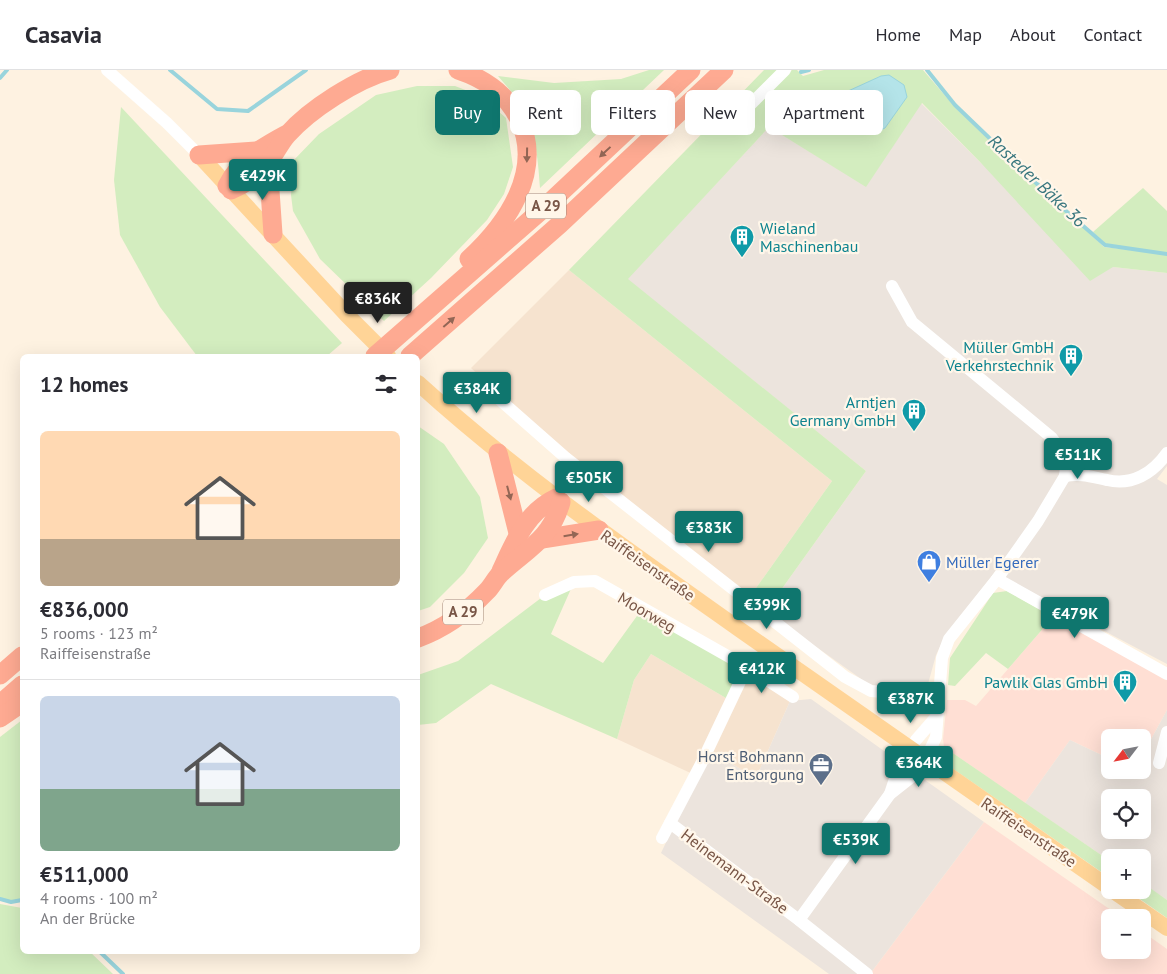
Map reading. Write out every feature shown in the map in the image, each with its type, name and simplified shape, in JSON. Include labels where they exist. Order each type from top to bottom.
[{"type":"highway","points":[[229,188],[243,185],[262,157],[339,92],[390,70]]},
{"type":"highway","name":"A 29","points":[[398,336],[410,312],[472,256],[508,214],[525,177],[528,159],[527,142],[514,109],[488,82],[458,70]]},
{"type":"highway","name":"A 29","points":[[377,354],[552,200],[691,70]]},
{"type":"highway","name":"A 29","points":[[413,354],[568,217],[724,70]]},
{"type":"highway","points":[[199,155],[262,157]]},
{"type":"highway","points":[[262,157],[273,234]]},
{"type":"highway","points":[[498,453],[518,533]]},
{"type":"highway","points":[[500,574],[542,539],[558,514],[558,500]]},
{"type":"highway","name":"A 29","points":[[420,637],[451,621],[469,608],[487,591],[500,574],[518,533],[543,504],[558,500]]},
{"type":"highway","points":[[542,539],[599,530]]},
{"type":"highway","points":[[0,675],[20,658]]},
{"type":"highway","points":[[0,704],[20,687]]},
{"type":"highway","points":[[0,718],[20,704]]},
{"type":"main road","points":[[199,155],[347,315],[386,354]]},
{"type":"main road","name":"Raiffeisenstraße","points":[[420,385],[498,453],[599,530],[923,760],[1101,882]]},
{"type":"main road","name":"Raiffeisenstraße","points":[[1125,899],[1167,928]]},
{"type":"street","points":[[107,70],[199,155]]},
{"type":"street","points":[[755,100],[785,70]]},
{"type":"street","points":[[892,286],[912,322],[1051,437],[1067,458],[1065,476],[1078,474],[1109,481],[1126,481],[1139,478],[1154,469],[1167,453]]},
{"type":"street","points":[[495,378],[499,399],[566,458],[845,676],[871,691],[939,697]]},
{"type":"street","name":"Heinemann-Straße","points":[[799,920],[890,794],[914,775],[930,750],[936,737],[936,717],[942,658],[949,639],[997,579],[1038,521],[1065,476]]},
{"type":"street","points":[[997,579],[1167,674]]},
{"type":"street","name":"Moorweg","points":[[545,595],[574,582],[595,581],[747,667],[793,697]]},
{"type":"street","points":[[662,838],[701,764],[747,667]]},
{"type":"street","name":"Heinemann-Straße","points":[[890,794],[900,764],[916,740],[936,717]]},
{"type":"street","points":[[1159,763],[1167,732]]},
{"type":"street","name":"Heinemann-Straße","points":[[670,823],[799,920],[866,974]]},
{"type":"shaded area","points":[[921,103],[981,163],[1113,267],[1167,273],[1167,466],[1157,479],[1167,485],[1167,664],[995,572],[946,634],[936,655],[928,684],[917,691],[871,686],[766,611],[866,471],[627,279],[765,131],[765,135],[782,135],[866,186]]},
{"type":"shaded area","points":[[569,270],[832,481],[749,598],[566,455],[471,368]]},
{"type":"shaded area","points":[[1053,617],[1167,679],[1167,710],[1151,739],[1151,729],[1101,729],[1101,755],[1070,740],[1025,803],[944,747],[943,739],[947,700],[965,700],[976,706]]},
{"type":"shaded area","points":[[651,654],[731,701],[747,667],[790,701],[756,778],[710,751],[697,776],[617,739],[634,680]]},
{"type":"shaded area","points":[[811,699],[984,822],[870,974],[829,974],[661,853],[710,751],[756,778],[790,701]]},
{"type":"shaded area","points":[[1167,710],[1167,900],[1151,889],[1151,849],[1101,849],[1101,855],[1025,803],[1070,740],[1101,755],[1101,779],[1151,779],[1151,739]]},
{"type":"shaded area","points":[[984,822],[1109,909],[1101,909],[1101,959],[1151,959],[1151,938],[1167,949],[1167,974],[870,974]]},
{"type":"green space","points":[[649,70],[664,70],[643,90],[591,90],[591,135],[596,135],[540,188],[537,152],[532,135],[581,135],[581,90],[510,90],[498,76],[554,83],[621,79]]},
{"type":"green space","points":[[764,70],[780,70],[784,77],[792,70],[797,70],[803,76],[824,70],[923,70],[954,106],[1104,247],[1167,254],[1167,273],[1113,267],[1090,281],[981,163],[922,103],[866,187],[782,135],[883,135],[883,90],[765,90],[765,131],[628,279],[866,471],[766,611],[749,598],[832,481],[569,270],[701,135],[755,135],[755,90],[744,90]]},
{"type":"green space","points":[[417,86],[455,86],[465,90],[435,90],[435,135],[500,135],[500,113],[506,118],[513,167],[504,194],[487,220],[431,278],[384,321],[320,259],[293,211],[291,195],[293,176],[291,163],[319,134],[376,95]]},
{"type":"green space","points":[[121,107],[342,343],[329,354],[195,354],[160,307],[120,235],[114,180]]},
{"type":"green space","points":[[1143,188],[1167,211],[1167,253],[1106,244],[1093,232]]},
{"type":"green space","points":[[420,427],[444,444],[480,497],[488,538],[464,573],[430,607],[420,610]]},
{"type":"green space","points":[[574,582],[551,634],[603,663],[642,609],[747,667],[731,701],[651,654],[634,680],[617,739],[491,684],[436,723],[420,725],[420,674],[458,661],[545,595]]},
{"type":"green space","points":[[1007,591],[1053,617],[1008,669],[986,653],[955,686],[948,685],[950,658],[993,593]]},
{"type":"green space","points":[[20,722],[20,900],[11,902],[0,899],[0,737]]},
{"type":"green space","points":[[944,747],[1101,855],[1101,872],[949,766]]},
{"type":"green space","points":[[1151,889],[1167,900],[1167,918],[1140,899],[1151,899]]},
{"type":"green space","points":[[0,904],[20,908],[20,954],[92,954],[113,974],[0,974]]},
{"type":"water","points":[[889,75],[904,85],[907,97],[883,129],[883,90],[850,90],[881,76]]},
{"type":"waterway","name":"Rasteder Bäke 36","points":[[0,78],[7,70]]},
{"type":"waterway","points":[[170,70],[217,109],[248,111],[306,70]]},
{"type":"waterway","name":"Rasteder Bäke 36","points":[[801,72],[809,70]]},
{"type":"waterway","name":"Rasteder Bäke 36","points":[[927,70],[955,105],[1058,204],[1105,245],[1167,254]]},
{"type":"waterway","name":"Rasteder Bäke 36","points":[[0,899],[11,902],[20,900]]},
{"type":"waterway","name":"Rasteder Bäke 36","points":[[102,954],[123,974]]},
{"type":"place","name":"Wieland Maschinenbau","points":[[742,258]]},
{"type":"place","name":"Müller GmbH Verkehrstechnik","points":[[1071,377]]},
{"type":"place","name":"Arntjen Germany GmbH","points":[[914,432]]},
{"type":"place","name":"Müller Egerer","points":[[929,583]]},
{"type":"place","name":"Pawlik Glas GmbH","points":[[1125,703]]},
{"type":"place","name":"Horst Bohmann Entsorgung","points":[[821,786]]}]
